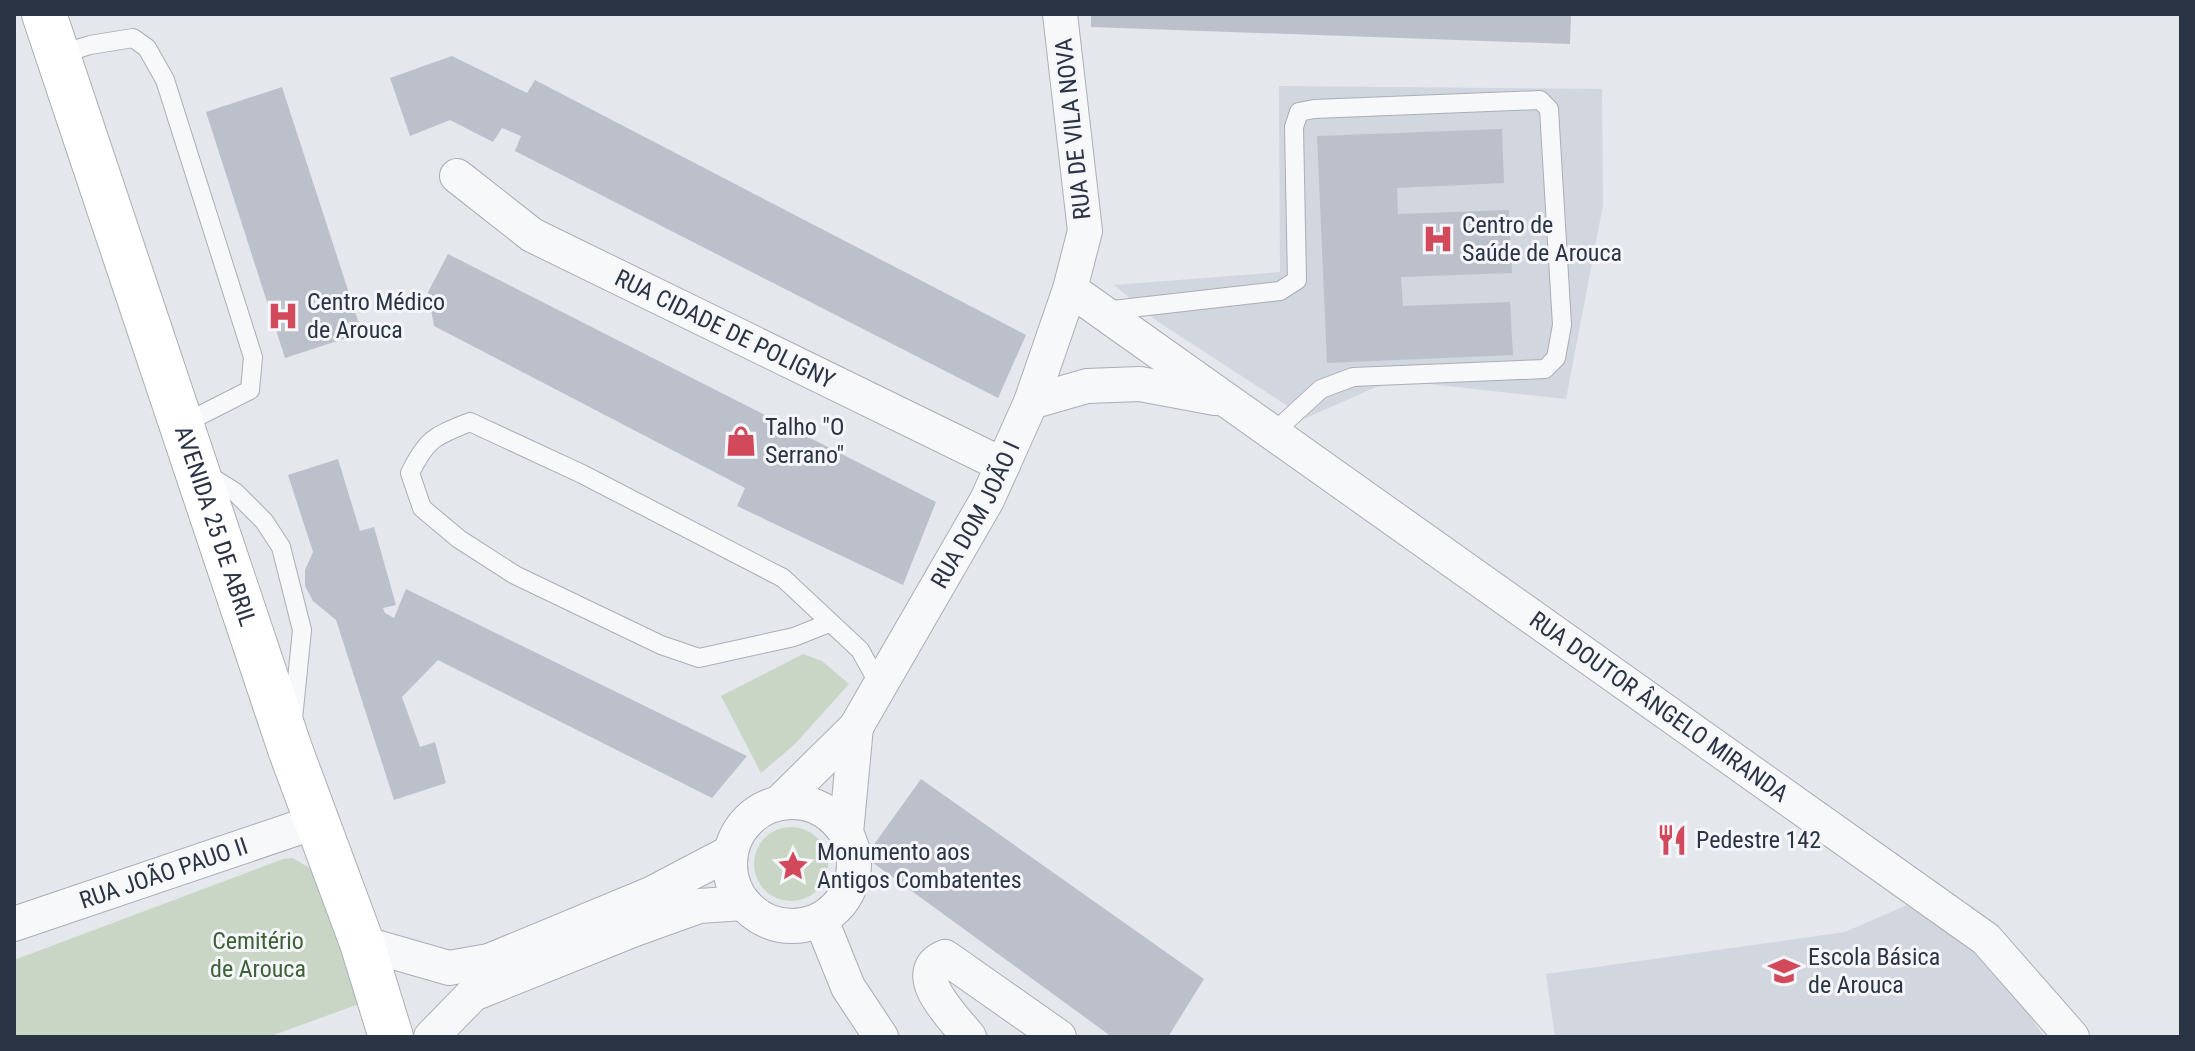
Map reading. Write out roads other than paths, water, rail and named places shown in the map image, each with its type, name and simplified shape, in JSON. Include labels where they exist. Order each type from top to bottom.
[{"type":"main road","name":"AVENIDA 25 DE ABRIL","points":[[44,14],[290,749],[362,943],[391,1037]]},
{"type":"street","name":"RUA DE VILA NOVA","points":[[1060,14],[1085,231],[1070,289]]},
{"type":"street","name":"RUA CIDADE DE POLIGNY","points":[[457,176],[532,235],[1003,465]]},
{"type":"street","name":"RUA DOUTOR ÂNGELO MIRANDA","points":[[1070,289],[1986,939],[2072,1037]]},
{"type":"street","name":"RUA DOM JOÃO I","points":[[731,852],[737,835],[747,821],[762,809],[779,803],[856,727],[987,500],[1031,402],[1070,289]]},
{"type":"street","name":"RUA DOUTOR ÂNGELO MIRANDA","points":[[1031,402],[1087,386],[1140,384],[1225,400]]},
{"type":"street","name":"RUA DOM JOÃO I","points":[[821,920],[836,908],[848,891],[853,872],[846,833],[856,727]]},
{"type":"street","points":[[779,803],[798,802],[816,807],[832,817],[846,833]]},
{"type":"street","name":"RUA JOÃO PAUO II","points":[[14,924],[315,822]]},
{"type":"street","points":[[731,852],[730,871],[734,888],[743,903],[760,918],[779,926],[800,926],[821,920],[848,987],[881,1037]]},
{"type":"street","points":[[362,943],[449,968],[489,961],[651,894],[731,852]]},
{"type":"street","points":[[431,1037],[473,994],[699,906],[743,903]]},
{"type":"street","points":[[969,1037],[936,995],[929,979],[933,965],[945,957],[1059,1037]]},
{"type":"lane","points":[[58,55],[102,42],[133,38],[147,48],[165,80],[253,357],[250,390],[181,425]]},
{"type":"lane","points":[[1101,312],[1280,291],[1297,280],[1294,127],[1299,112],[1540,100],[1549,109],[1560,279],[1562,325],[1556,358],[1545,369],[1353,377],[1321,389],[1273,433]]},
{"type":"lane","points":[[829,623],[794,637],[699,658],[661,645],[515,575],[459,539],[422,508],[410,473],[422,448],[442,433],[470,422],[582,474],[783,578],[860,650],[880,686]]},
{"type":"lane","points":[[860,650],[902,648]]},
{"type":"place","name":"Centro de Saúde de Arouca","points":[[1438,239]]},
{"type":"place","name":"Centro Médico de Arouca","points":[[283,316]]},
{"type":"place","name":"Talho \"O Serrano\"","points":[[741,441]]},
{"type":"place","name":"Pedestre 142","points":[[1672,840]]},
{"type":"place","name":"Monumento aos Antigos Combatentes","points":[[793,866]]},
{"type":"place","name":"Escola Básica de Arouca","points":[[1784,971]]},
{"type":"park label","name":"Cemitério de Arouca","points":[[258,955]]}]
